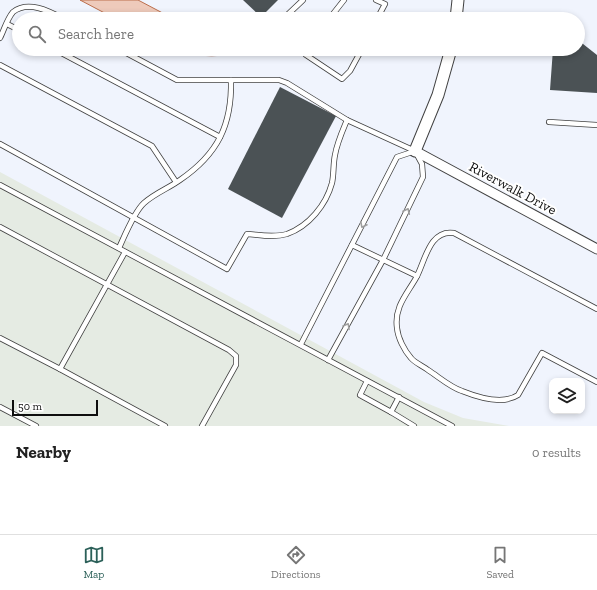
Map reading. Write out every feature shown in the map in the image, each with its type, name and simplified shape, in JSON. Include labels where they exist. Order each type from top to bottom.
[{"type":"street","points":[[457,12],[458,0]]},
{"type":"street","points":[[415,151],[438,95],[448,56]]},
{"type":"street","name":"Riverwalk Drive","points":[[415,151],[597,249]]},
{"type":"lane","points":[[290,12],[303,0]]},
{"type":"lane","points":[[335,12],[344,0]]},
{"type":"lane","points":[[376,0],[385,4],[381,12]]},
{"type":"lane","points":[[13,12],[26,5],[33,4],[51,12]]},
{"type":"lane","points":[[0,38],[12,14]]},
{"type":"lane","points":[[7,24],[12,26]]},
{"type":"lane","points":[[67,56],[220,137]]},
{"type":"lane","points":[[132,56],[177,80],[279,80],[287,83],[347,120],[415,151],[422,164],[423,177],[383,260],[328,360]]},
{"type":"lane","points":[[308,56],[342,79],[350,72],[358,56]]},
{"type":"lane","points":[[0,65],[152,146],[176,182]]},
{"type":"lane","points":[[119,248],[143,204],[176,182],[212,152],[227,124],[231,80]]},
{"type":"lane","points":[[0,144],[227,269],[247,234],[272,236],[287,234],[304,225],[324,203],[332,182],[335,155],[347,120]]},
{"type":"lane","points":[[550,122],[597,125]]},
{"type":"lane","points":[[301,344],[397,157],[415,151]]},
{"type":"lane","points":[[0,185],[301,344],[452,426]]},
{"type":"lane","points":[[0,227],[229,350],[236,356],[236,365],[202,426]]},
{"type":"lane","points":[[597,309],[454,233],[446,232],[438,237],[424,256],[417,276],[401,300],[397,316],[397,327],[400,338],[411,358],[461,391],[502,401],[512,398],[518,395],[542,352],[597,382]]},
{"type":"lane","points":[[352,245],[417,276]]},
{"type":"lane","points":[[60,369],[125,252]]},
{"type":"lane","points":[[0,338],[165,426]]},
{"type":"lane","points":[[367,381],[360,395],[414,426]]},
{"type":"lane","points":[[391,412],[399,397]]},
{"type":"lane","points":[[0,407],[36,426]]},
{"type":"shaded area","points":[[80,0],[138,0],[161,12],[103,12]]},
{"type":"shaded area","points":[[0,172],[424,402],[463,418],[509,426],[0,426]]},
{"type":"building","points":[[243,0],[278,0],[266,12],[256,12]]},
{"type":"building","points":[[585,46],[597,55],[597,93],[550,90],[552,56],[585,56]]},
{"type":"building","points":[[280,87],[336,116],[282,218],[228,189]]}]
